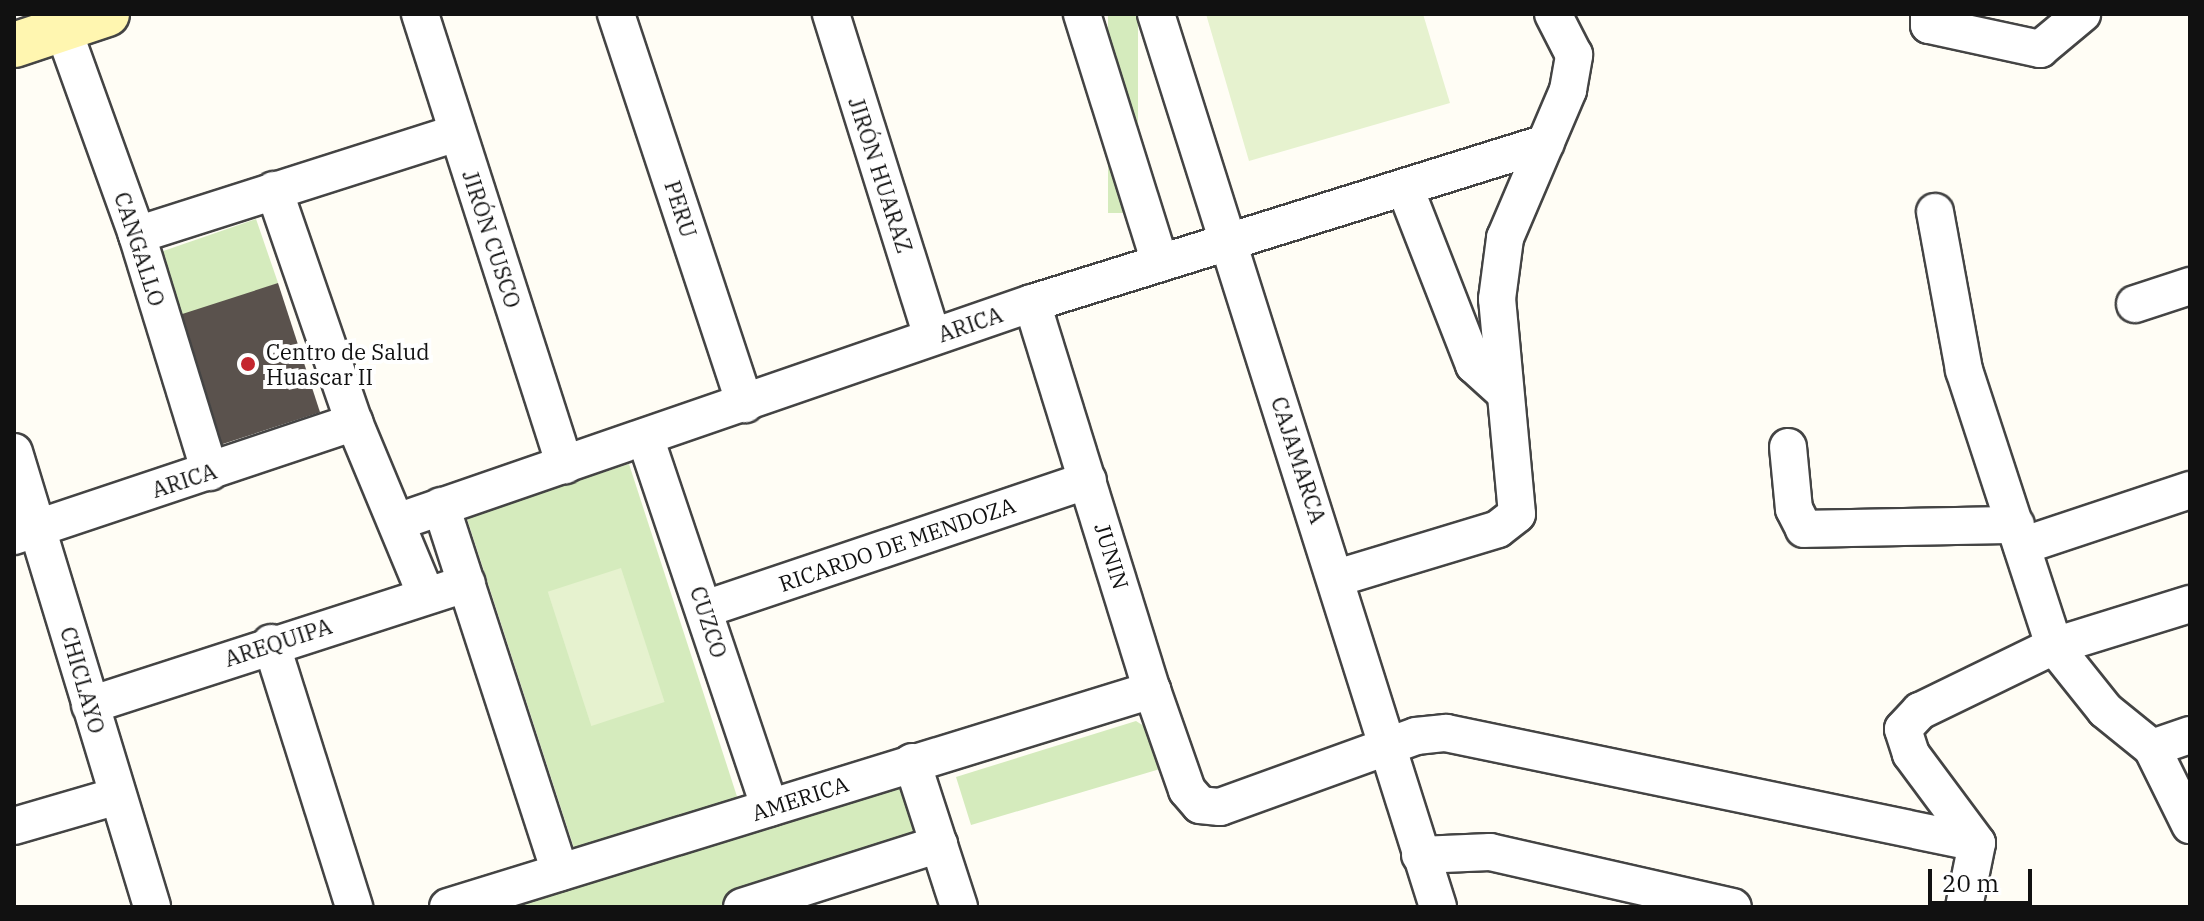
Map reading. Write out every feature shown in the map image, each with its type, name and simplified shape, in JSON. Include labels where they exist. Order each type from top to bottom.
[{"type":"street","points":[[14,45],[107,14]]},
{"type":"street","name":"JIRÓN CUSCO","points":[[420,14],[565,465]]},
{"type":"street","name":"PERU","points":[[616,14],[745,404]]},
{"type":"street","name":"JIRÓN HUARAZ","points":[[831,14],[932,336]]},
{"type":"street","points":[[1082,14],[1160,263]]},
{"type":"street","name":"CAJAMARCA","points":[[1156,14],[1337,578],[1438,907]]},
{"type":"street","points":[[1337,578],[1498,529],[1517,514],[1497,299],[1505,238],[1546,143],[1574,55],[1553,14]]},
{"type":"street","points":[[1929,19],[2040,49],[2082,14]]},
{"type":"street","name":"CANGALLO","points":[[63,29],[137,235],[210,472]]},
{"type":"street","points":[[137,235],[457,133]]},
{"type":"street","name":"ARICA","points":[[400,521],[1032,303],[1546,143]]},
{"type":"street","points":[[1405,188],[1474,365],[1505,393]]},
{"type":"street","points":[[274,190],[354,422],[400,521],[426,595]]},
{"type":"street","points":[[1935,212],[1964,370],[2054,646],[2105,710],[2152,748],[2190,825]]},
{"type":"street","points":[[2135,304],[2190,286]]},
{"type":"street","name":"JUNIN","points":[[1032,303],[1152,690],[1187,790],[1200,805],[1220,807],[1388,747]]},
{"type":"street","name":"ARICA","points":[[26,532],[354,422]]},
{"type":"street","name":"CUZCO","points":[[645,437],[770,808]]},
{"type":"street","points":[[1788,447],[1794,509],[1804,529],[2019,536],[2190,490]]},
{"type":"street","name":"CHICLAYO","points":[[14,452],[26,532],[90,705],[152,907]]},
{"type":"street","name":"RICARDO DE MENDOZA","points":[[705,609],[1088,480]]},
{"type":"street","points":[[441,506],[560,872]]},
{"type":"street","name":"AREQUIPA","points":[[90,705],[271,643],[467,583]]},
{"type":"street","points":[[1964,907],[1977,843],[1911,754],[1903,729],[1920,711],[2054,646],[2190,604]]},
{"type":"street","points":[[271,643],[354,907]]},
{"type":"street","name":"AMERICA","points":[[448,907],[1152,690]]},
{"type":"street","points":[[1388,747],[1446,733],[1977,843]]},
{"type":"street","points":[[2152,748],[2190,735]]},
{"type":"street","points":[[912,762],[959,907]]},
{"type":"street","points":[[14,826],[117,796]]},
{"type":"street","points":[[742,907],[939,844]]},
{"type":"street","points":[[1420,855],[1490,852],[1656,897],[1733,907]]},
{"type":"green space","points":[[1108,14],[1138,14],[1138,213],[1108,213]]},
{"type":"green space","points":[[1206,14],[1423,14],[1450,103],[1249,161]]},
{"type":"green space","points":[[256,219],[278,283],[176,318],[154,254]]},
{"type":"green space","points":[[629,464],[738,801],[576,854],[466,517]]},
{"type":"green space","points":[[621,568],[665,702],[591,726],[548,592]]},
{"type":"green space","points":[[1136,721],[1147,728],[1160,769],[971,825],[956,777]]},
{"type":"green space","points":[[906,785],[928,859],[774,907],[513,907]]},
{"type":"building","name":"Centro de Salud Huascar II","points":[[278,283],[320,412],[217,446],[175,316]]},
{"type":"place","name":"Centro de Salud Huascar II","points":[[248,364]]}]
